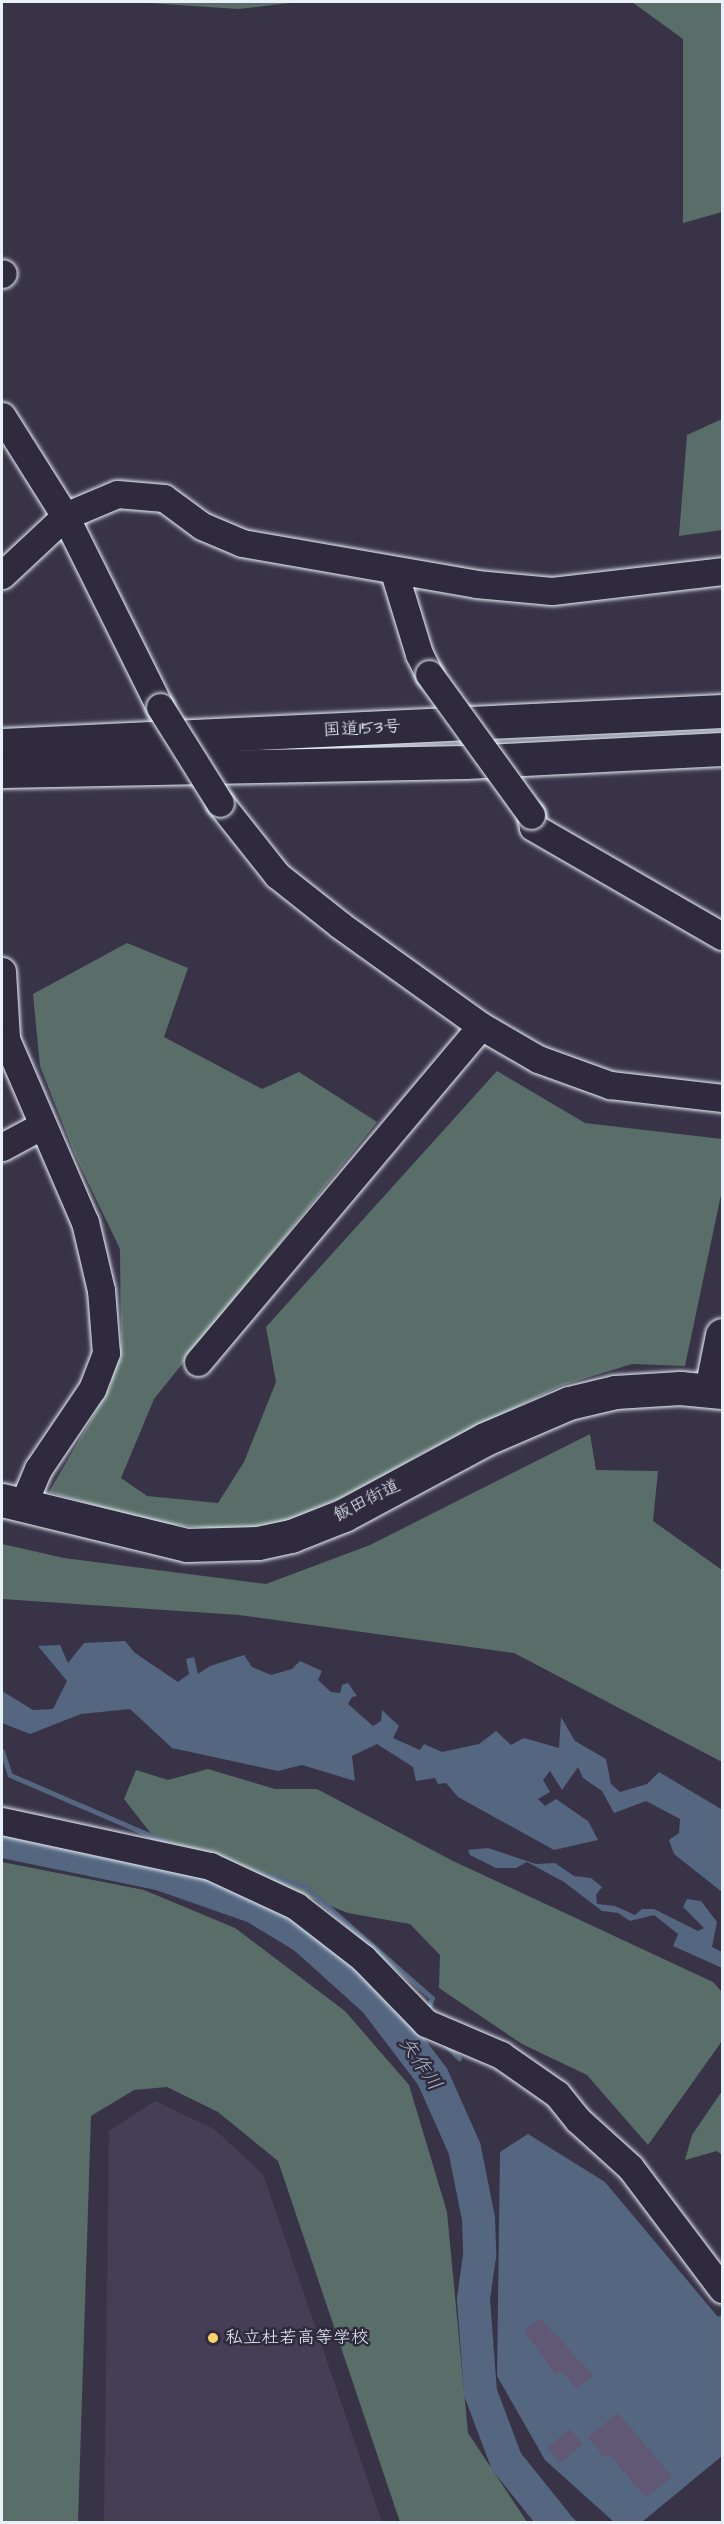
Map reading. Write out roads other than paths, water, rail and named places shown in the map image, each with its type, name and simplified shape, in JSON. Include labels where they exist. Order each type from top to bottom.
[{"type":"highway","name":"国道153号","points":[[2,745],[723,711]]},
{"type":"highway","name":"国道153号","points":[[2,771],[465,762],[723,749]]},
{"type":"highway","points":[[717,1391],[723,1335]]},
{"type":"highway","name":"飯田街道","points":[[12,1502],[187,1545],[258,1543],[335,1519],[485,1439],[569,1403],[615,1392],[717,1391]]},
{"type":"street","points":[[2,416],[65,516],[160,707],[220,803],[278,875],[340,926],[481,1026],[538,1059],[610,1085],[710,1097]]},
{"type":"street","points":[[2,574],[65,516],[117,494],[148,494],[164,498],[202,526],[242,543],[394,572],[552,591],[723,571]]},
{"type":"street","points":[[394,572],[419,654],[429,674],[531,815],[533,828],[723,936]]},
{"type":"street","points":[[2,971],[6,1039],[41,1126],[85,1222],[101,1290],[106,1353],[92,1389],[12,1502]]},
{"type":"street","points":[[198,1362],[481,1026]]},
{"type":"street","points":[[2,1147],[41,1126]]},
{"type":"street","points":[[2,1821],[210,1866],[296,1906],[363,1958],[426,2023],[501,2055],[557,2094],[578,2120],[630,2167],[723,2289]]},
{"type":"water","points":[[125,1641],[135,1653],[178,1682],[189,1674],[186,1659],[194,1657],[198,1674],[210,1666],[244,1655],[252,1667],[271,1675],[292,1669],[300,1661],[322,1671],[318,1680],[331,1692],[340,1693],[342,1685],[348,1683],[357,1696],[352,1697],[348,1704],[373,1726],[381,1721],[382,1710],[399,1726],[393,1738],[420,1750],[424,1744],[442,1752],[479,1744],[496,1731],[511,1745],[524,1738],[559,1748],[561,1717],[575,1741],[606,1759],[611,1784],[620,1792],[647,1784],[659,1772],[721,1809],[722,1892],[674,1854],[669,1840],[679,1833],[680,1819],[646,1801],[614,1813],[602,1791],[583,1778],[578,1767],[562,1790],[550,1771],[543,1780],[550,1792],[538,1799],[545,1806],[556,1799],[588,1821],[598,1840],[554,1850],[458,1797],[446,1783],[438,1784],[435,1778],[416,1781],[413,1767],[377,1744],[352,1756],[355,1781],[302,1765],[278,1771],[172,1748],[130,1709],[81,1714],[30,1734],[2,1723],[2,1691],[33,1710],[53,1709],[67,1681],[38,1646],[60,1645],[68,1663],[84,1643]]},
{"type":"water","points":[[488,1848],[536,1864],[555,1863],[574,1876],[591,1878],[602,1887],[596,1895],[597,1904],[615,1906],[635,1915],[642,1909],[654,1909],[698,1931],[704,1928],[683,1907],[687,1899],[701,1901],[717,1922],[712,1947],[722,1952],[722,1968],[673,1946],[678,1934],[654,1915],[630,1921],[618,1913],[602,1911],[564,1882],[527,1862],[516,1868],[496,1868],[470,1855],[468,1850]]},
{"type":"water","points":[[528,2134],[605,2182],[718,2317],[722,2315],[722,2456],[642,2522],[614,2522],[545,2460],[497,2376],[500,2152]]},
{"type":"water","points":[[548,2493],[577,2522],[540,2522],[529,2511]]},
{"type":"waterway","points":[[2,1751],[10,1775],[177,1847]]},
{"type":"waterway","name":"矢作川","points":[[2,1841],[158,1873],[255,1907],[304,1937],[375,2001],[432,2076],[464,2148],[478,2218],[479,2255],[473,2299],[480,2392],[506,2461],[555,2522]]},
{"type":"waterway","points":[[249,1870],[304,1886],[432,1998],[427,2012]]},
{"type":"waterway","points":[[445,2044],[459,2058]]},
{"type":"place","name":"私立杜若高等学校","points":[[213,2338]]}]
